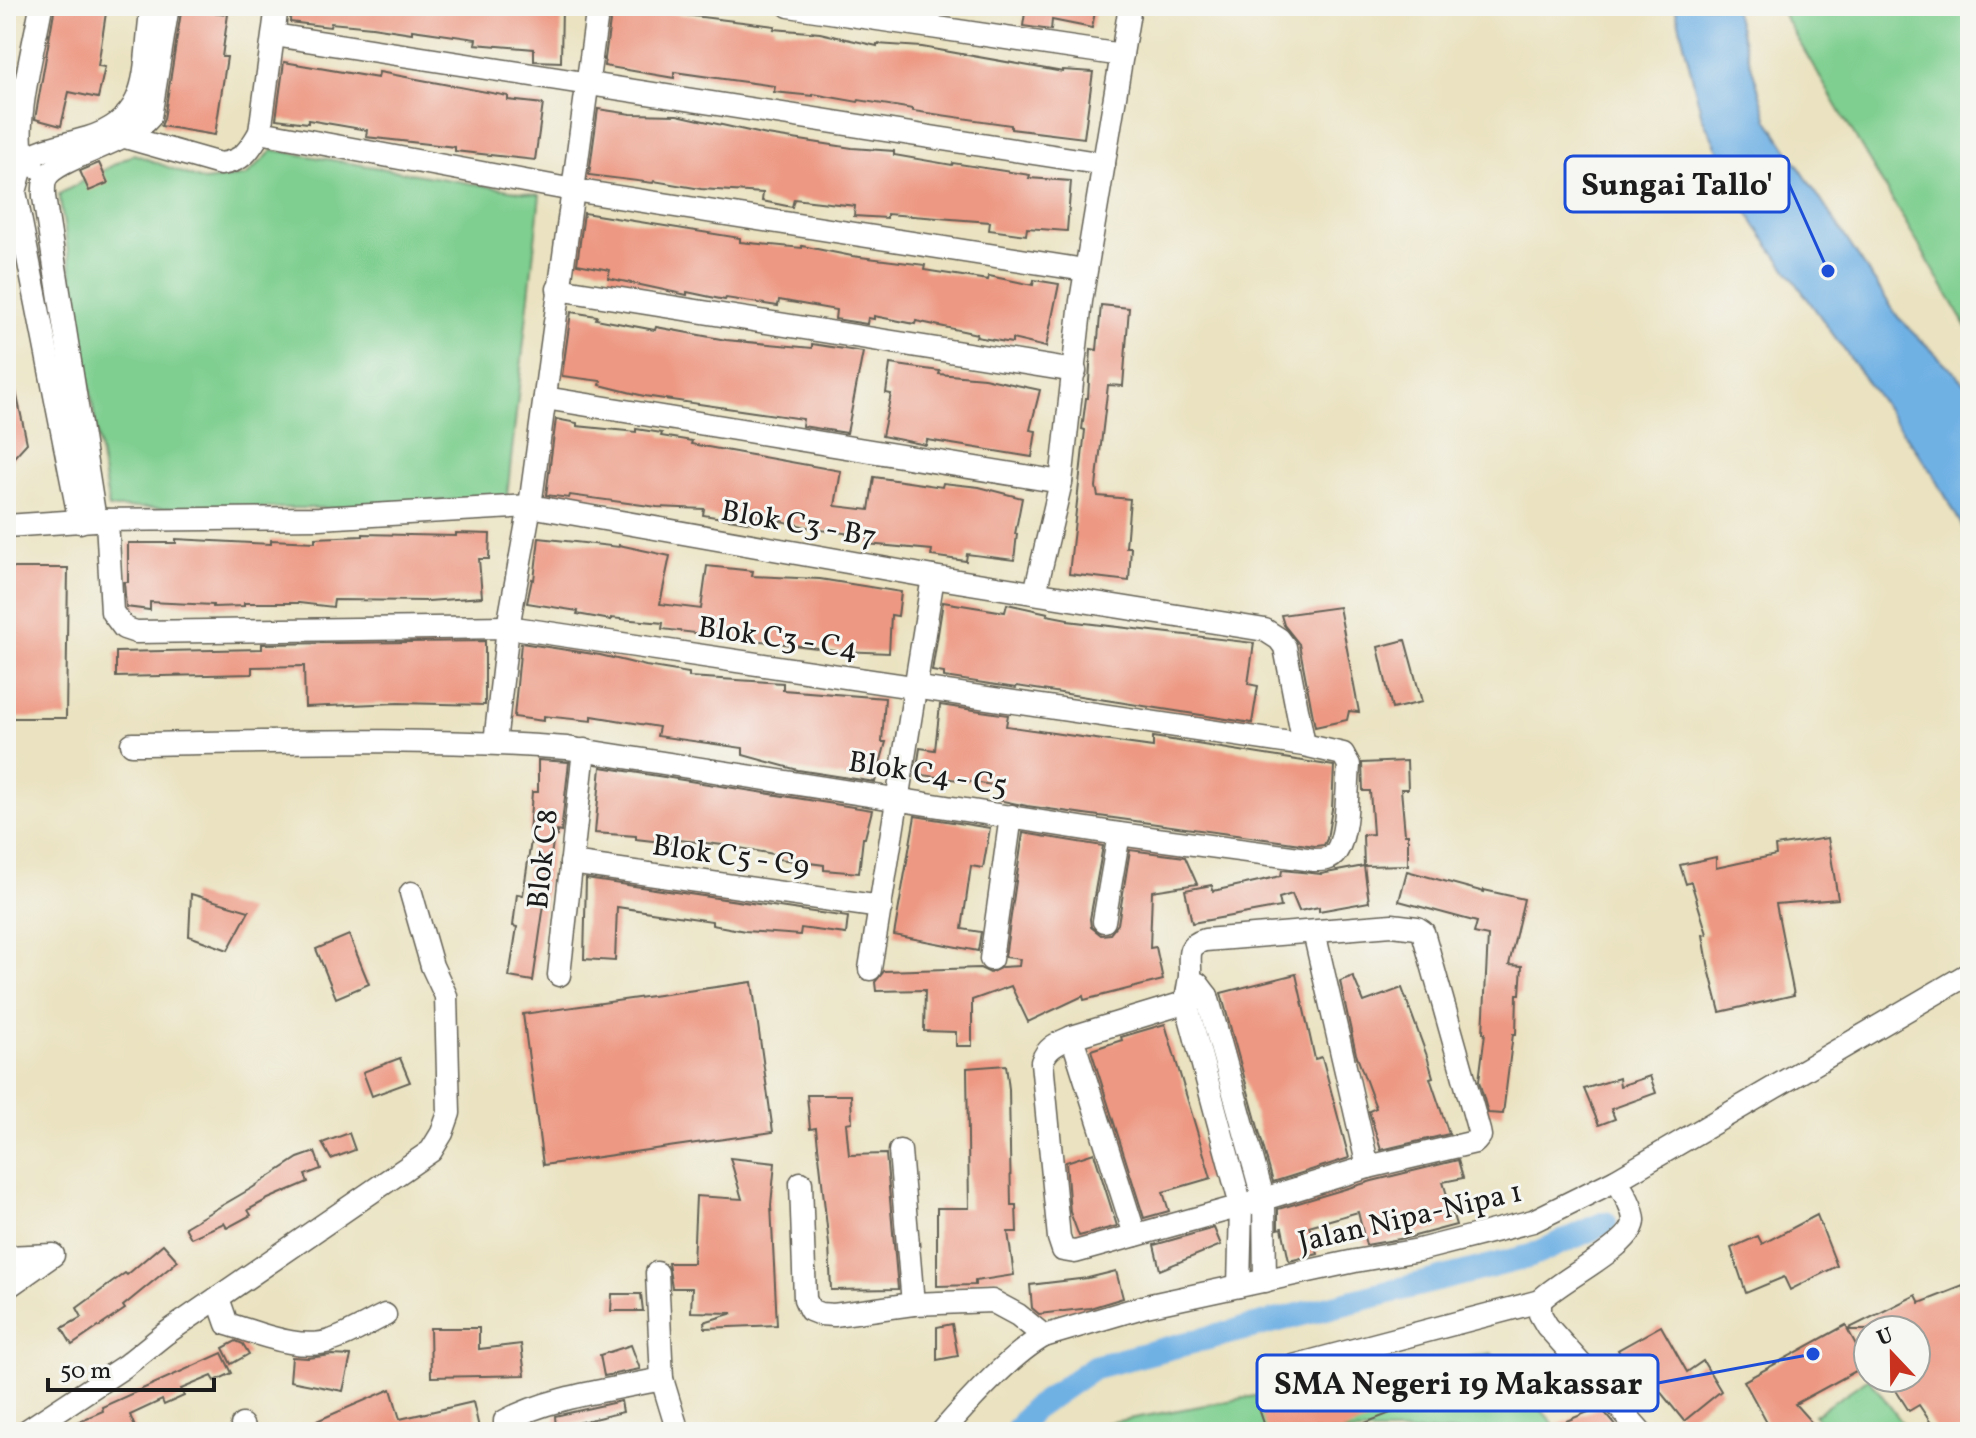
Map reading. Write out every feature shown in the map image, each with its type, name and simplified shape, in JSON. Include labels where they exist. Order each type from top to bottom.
[{"type":"street","points":[[41,6],[20,140],[24,159],[45,183],[94,521]]},
{"type":"street","points":[[94,521],[11,192],[24,159],[41,150],[90,138],[133,111],[140,96],[152,6]]},
{"type":"street","points":[[11,192],[45,183],[53,169],[141,128],[150,117],[168,6]]},
{"type":"street","points":[[125,137],[220,164],[235,162],[245,155],[260,132],[277,6]]},
{"type":"street","points":[[495,743],[508,627],[530,506],[598,6]]},
{"type":"street","points":[[789,6],[1122,55]]},
{"type":"street","points":[[1035,593],[1061,482],[1085,270],[1130,6]]},
{"type":"street","points":[[274,35],[1104,164]]},
{"type":"street","points":[[260,132],[573,190],[1085,270]]},
{"type":"street","points":[[558,289],[1075,371]]},
{"type":"street","points":[[545,398],[1061,482]]},
{"type":"street","name":"Blok C3 - B7","points":[[6,526],[94,521],[319,518],[530,506],[933,577],[1265,630],[1285,647],[1304,745]]},
{"type":"street","name":"Blok C3 - C4","points":[[94,521],[112,612],[124,628],[136,632],[508,627],[1304,745],[1338,752],[1347,759],[1342,840]]},
{"type":"street","points":[[870,969],[933,577]]},
{"type":"street","name":"Blok C4 - C5","points":[[132,744],[365,741],[495,743],[584,750],[1119,834],[1314,860],[1327,860],[1335,855],[1342,840]]},
{"type":"street","name":"Blok C8","points":[[559,975],[584,750]]},
{"type":"street","points":[[991,959],[1011,816]]},
{"type":"street","points":[[1104,921],[1119,834]]},
{"type":"street","name":"Blok C5 - C9","points":[[571,863],[881,907]]},
{"type":"street","points":[[25,1432],[125,1366],[431,1151],[449,1113],[446,996],[432,966],[411,893]]},
{"type":"street","points":[[1196,999],[1072,1037],[1054,1045],[1045,1054],[1042,1062],[1063,1250],[1075,1252],[1241,1206],[1264,1201],[1368,1167],[1475,1142],[1480,1136],[1423,932],[1417,928],[1392,925],[1198,942],[1188,952],[1190,973],[1196,999],[1241,1206],[1239,1286]]},
{"type":"street","points":[[1314,932],[1368,1167]]},
{"type":"street","name":"Jalan Nipa-Nipa 1","points":[[942,1432],[1008,1364],[1044,1336],[1146,1306],[1484,1235],[1533,1221],[1616,1180],[1970,973]]},
{"type":"street","points":[[1196,999],[1264,1201],[1265,1281]]},
{"type":"street","points":[[1072,1037],[1135,1235]]},
{"type":"street","points":[[900,1151],[913,1304]]},
{"type":"street","points":[[1282,1369],[1540,1301],[1548,1291],[1612,1250],[1631,1230],[1634,1222],[1631,1211],[1616,1180]]},
{"type":"street","points":[[801,1183],[805,1299],[810,1310],[834,1315],[913,1304],[992,1301],[1018,1315],[1044,1336]]},
{"type":"street","points":[[6,1257],[53,1255],[6,1288]]},
{"type":"street","points":[[657,1273],[662,1379],[678,1432]]},
{"type":"street","points":[[218,1298],[227,1324],[296,1342],[336,1340],[385,1315]]},
{"type":"street","points":[[1540,1301],[1540,1314],[1547,1326],[1641,1432]]},
{"type":"street","points":[[505,1432],[505,1421],[533,1410],[662,1379]]},
{"type":"green space","points":[[1778,6],[1970,6],[1970,332]]},
{"type":"green space","points":[[273,150],[540,195],[507,496],[346,508],[109,508],[59,194],[134,154],[204,181],[246,176]]},
{"type":"green space","points":[[1491,1353],[1561,1432],[1099,1432],[1107,1423]]},
{"type":"green space","points":[[1852,1389],[1852,1394],[1881,1394],[1909,1432],[1830,1432],[1814,1415]]},
{"type":"water","points":[[1675,6],[1733,6],[1768,120],[1898,317],[1970,388],[1970,540],[1933,474],[1754,224],[1702,117]]},
{"type":"building","points":[[55,6],[107,6],[98,66],[105,67],[98,98],[69,92],[61,126],[35,119]]},
{"type":"building","points":[[182,6],[197,6],[197,10],[228,14],[222,57],[227,57],[215,135],[161,126]]},
{"type":"building","points":[[291,6],[399,6],[430,11],[431,6],[562,6],[561,62],[534,61],[534,49],[475,44],[476,39],[412,30],[412,33],[331,23],[330,27],[290,22]]},
{"type":"building","points":[[612,6],[775,26],[774,29],[820,33],[877,46],[922,47],[1063,72],[1093,72],[1084,138],[1011,129],[1011,125],[859,100],[774,92],[775,86],[674,72],[674,78],[604,66]]},
{"type":"building","points":[[1026,6],[1096,6],[1092,28],[1052,20],[1051,30],[1023,26]]},
{"type":"building","points":[[284,62],[378,78],[379,72],[508,96],[508,100],[543,104],[535,160],[366,137],[367,130],[308,120],[308,123],[276,119]]},
{"type":"building","points":[[598,109],[631,114],[677,115],[767,135],[894,151],[894,155],[1030,175],[1029,178],[1071,181],[1067,231],[1027,228],[1026,235],[989,230],[990,222],[887,214],[887,218],[854,216],[855,206],[794,199],[792,207],[762,201],[763,193],[701,189],[589,175]]},
{"type":"building","points":[[99,163],[108,183],[89,191],[80,171]]},
{"type":"building","points":[[584,213],[740,238],[740,242],[802,246],[925,265],[924,270],[988,280],[989,276],[1033,285],[1034,280],[1059,284],[1046,347],[1012,339],[1012,343],[976,337],[977,334],[916,321],[915,324],[874,316],[874,319],[868,318],[867,324],[835,319],[836,310],[779,300],[778,306],[687,292],[687,295],[608,278],[610,270],[577,264]]},
{"type":"building","points":[[1101,305],[1129,308],[1123,386],[1108,385],[1096,487],[1098,496],[1130,499],[1126,547],[1131,547],[1129,581],[1069,574],[1091,349],[1097,350]]},
{"type":"building","points":[[571,312],[655,330],[656,327],[726,340],[812,348],[812,344],[863,352],[847,433],[802,426],[803,419],[644,396],[600,385],[601,381],[562,376]]},
{"type":"building","points":[[890,364],[1040,390],[1030,430],[1036,431],[1032,457],[927,440],[926,445],[882,436],[891,394],[886,393]]},
{"type":"building","points":[[14,382],[27,443],[6,466],[6,383]]},
{"type":"building","points":[[556,419],[577,423],[577,426],[662,433],[661,436],[692,441],[691,444],[841,471],[835,506],[869,510],[874,477],[942,487],[943,483],[979,487],[1022,498],[1014,560],[967,554],[966,561],[931,556],[932,550],[867,544],[868,536],[820,530],[755,515],[754,523],[703,515],[704,509],[546,495]]},
{"type":"building","points":[[456,533],[490,534],[489,559],[479,559],[482,597],[428,601],[334,600],[333,607],[299,603],[244,603],[244,606],[213,607],[150,602],[150,610],[126,607],[124,582],[128,582],[128,543],[176,543],[176,539],[271,544],[271,540],[315,542],[315,538],[363,534],[456,536]]},
{"type":"building","points":[[539,538],[619,545],[670,556],[660,604],[701,609],[707,566],[753,571],[752,576],[820,579],[901,592],[898,616],[891,615],[889,653],[842,651],[662,629],[663,623],[611,620],[527,603],[534,580]]},
{"type":"building","points":[[6,568],[68,568],[66,718],[6,718]]},
{"type":"building","points":[[943,602],[1005,612],[1007,604],[1068,621],[1254,643],[1248,684],[1258,686],[1252,723],[944,677],[944,673],[932,671]]},
{"type":"building","points":[[1339,607],[1359,712],[1349,711],[1347,720],[1315,727],[1299,644],[1284,625],[1281,615]]},
{"type":"building","points":[[1405,640],[1422,702],[1392,709],[1378,647]]},
{"type":"building","points":[[485,641],[485,705],[398,703],[305,707],[304,666],[252,667],[252,674],[116,677],[116,652],[262,649],[262,644]]},
{"type":"building","points":[[521,643],[689,673],[689,677],[783,683],[783,690],[885,698],[882,742],[886,742],[875,782],[798,770],[743,755],[743,748],[657,736],[659,727],[592,716],[592,721],[544,716],[544,721],[514,717]]},
{"type":"building","points":[[940,705],[1008,715],[1006,726],[1153,747],[1153,737],[1334,766],[1327,839],[1324,845],[1315,846],[1027,806],[998,800],[1000,786],[916,774],[920,748],[935,750]]},
{"type":"building","points":[[538,760],[569,762],[561,832],[557,831],[557,836],[554,835],[533,981],[509,977],[517,927],[513,926],[517,894],[523,895],[532,834],[529,834],[532,792],[538,792]]},
{"type":"building","points":[[1407,761],[1408,789],[1401,789],[1405,834],[1408,834],[1408,865],[1364,866],[1363,835],[1373,834],[1370,791],[1363,791],[1362,763]]},
{"type":"building","points":[[601,767],[872,810],[863,838],[859,873],[824,870],[824,865],[779,859],[779,855],[723,845],[671,839],[670,843],[636,839],[636,836],[595,833]]},
{"type":"building","points":[[915,816],[990,828],[983,868],[971,866],[962,929],[981,932],[978,951],[894,935]]},
{"type":"building","points":[[1023,833],[1103,846],[1090,919],[1091,927],[1101,935],[1110,934],[1118,924],[1130,850],[1185,857],[1197,884],[1152,891],[1150,948],[1156,947],[1163,980],[1084,1000],[1083,996],[1028,1022],[1011,986],[972,1000],[972,1046],[956,1046],[956,1032],[924,1031],[925,990],[876,991],[875,982],[884,971],[980,968],[990,973],[1002,967],[1019,966],[1020,959],[1005,957]]},
{"type":"building","points":[[1828,838],[1838,899],[1776,904],[1794,995],[1720,1012],[1703,935],[1707,934],[1691,882],[1686,884],[1680,865],[1716,857],[1716,868],[1776,855],[1775,846]]},
{"type":"building","points":[[1364,866],[1369,902],[1319,911],[1319,907],[1299,911],[1292,894],[1279,898],[1281,907],[1192,923],[1185,890],[1212,885],[1213,891],[1281,876],[1282,870],[1321,874]]},
{"type":"building","points":[[1407,871],[1484,892],[1524,899],[1509,965],[1522,966],[1520,994],[1517,994],[1516,1034],[1513,1034],[1503,1114],[1488,1113],[1479,1081],[1485,1033],[1488,936],[1474,933],[1477,922],[1399,901]]},
{"type":"building","points":[[586,879],[848,917],[846,934],[801,928],[800,935],[745,931],[712,925],[712,921],[617,907],[615,961],[584,959]]},
{"type":"building","points":[[191,894],[249,911],[228,950],[189,936]]},
{"type":"building","points":[[349,935],[369,984],[336,998],[316,949]]},
{"type":"building","points":[[1296,974],[1315,1059],[1322,1057],[1349,1158],[1273,1182],[1221,993]]},
{"type":"building","points":[[1353,976],[1364,1002],[1402,988],[1427,1056],[1433,1077],[1430,1078],[1449,1134],[1381,1150],[1369,1111],[1376,1108],[1356,1054],[1340,981]]},
{"type":"building","points":[[752,982],[773,1132],[543,1165],[523,1014]]},
{"type":"building","points":[[1165,1024],[1211,1178],[1163,1192],[1169,1211],[1144,1218],[1091,1050]]},
{"type":"building","points":[[400,1058],[410,1082],[372,1096],[363,1072]]},
{"type":"building","points":[[1006,1065],[1011,1205],[1016,1205],[1017,1232],[1008,1232],[1014,1275],[975,1281],[975,1285],[937,1286],[937,1208],[969,1208],[967,1068]]},
{"type":"building","points":[[1650,1076],[1656,1093],[1611,1109],[1615,1119],[1599,1125],[1584,1089],[1619,1078],[1620,1086]]},
{"type":"building","points":[[807,1095],[851,1095],[852,1122],[846,1123],[849,1155],[886,1154],[898,1289],[831,1290],[816,1128],[810,1129]]},
{"type":"building","points":[[349,1133],[355,1150],[331,1159],[322,1143]]},
{"type":"building","points":[[315,1152],[321,1169],[305,1175],[308,1182],[248,1210],[251,1215],[227,1228],[224,1223],[191,1238],[185,1227],[298,1158]]},
{"type":"building","points":[[1094,1153],[1117,1226],[1079,1236],[1070,1212],[1066,1162]]},
{"type":"building","points":[[730,1158],[775,1163],[771,1205],[777,1325],[705,1328],[704,1322],[733,1313],[691,1312],[692,1288],[672,1288],[668,1263],[693,1263],[696,1196],[742,1199]]},
{"type":"building","points":[[1458,1160],[1463,1178],[1443,1182],[1456,1225],[1366,1245],[1358,1212],[1309,1226],[1318,1254],[1289,1261],[1282,1228],[1278,1229],[1278,1209]]},
{"type":"building","points":[[1817,1215],[1837,1266],[1790,1290],[1784,1277],[1746,1293],[1731,1248],[1758,1236],[1762,1244]]},
{"type":"building","points":[[1214,1228],[1221,1245],[1160,1270],[1154,1245]]},
{"type":"building","points":[[163,1244],[178,1261],[123,1306],[125,1309],[72,1345],[62,1328],[82,1317],[77,1308],[125,1273],[127,1275]]},
{"type":"building","points":[[1116,1271],[1123,1298],[1090,1308],[1039,1314],[1032,1308],[1030,1285],[1088,1278]]},
{"type":"building","points":[[1963,1286],[1970,1304],[1970,1432],[1937,1432],[1919,1405],[1909,1411],[1898,1394],[1932,1394],[1932,1314],[1878,1314],[1916,1295],[1920,1303]]},
{"type":"building","points":[[612,1294],[641,1294],[643,1311],[611,1311]]},
{"type":"building","points":[[952,1324],[958,1356],[937,1360],[937,1327]]},
{"type":"building","points":[[1846,1325],[1848,1329],[1852,1327],[1848,1330],[1852,1337],[1852,1373],[1795,1404],[1820,1432],[1772,1432],[1744,1381]]},
{"type":"building","points":[[1661,1326],[1687,1372],[1703,1361],[1721,1391],[1684,1421],[1646,1374],[1635,1380],[1618,1350]]},
{"type":"building","points":[[430,1328],[479,1328],[479,1349],[521,1344],[525,1375],[431,1377]]},
{"type":"building","points":[[236,1341],[243,1344],[249,1354],[231,1364],[223,1348]]},
{"type":"building","points":[[631,1345],[640,1369],[604,1376],[600,1355]]},
{"type":"building","points":[[222,1353],[232,1373],[215,1381],[212,1376],[181,1389],[184,1396],[164,1405],[162,1400],[130,1415],[137,1432],[54,1432],[103,1411],[102,1407]]},
{"type":"building","points":[[351,1356],[343,1391],[290,1381],[292,1357]]},
{"type":"building","points":[[1382,1365],[1401,1409],[1342,1432],[1267,1432],[1256,1400],[1297,1385],[1301,1397],[1352,1374]]},
{"type":"building","points":[[391,1389],[400,1419],[473,1402],[480,1432],[291,1432]]},
{"type":"building","points":[[621,1401],[623,1412],[556,1428],[555,1416]]},
{"type":"building","points":[[1600,1407],[1618,1428],[1608,1432],[1540,1432]]},
{"type":"waterway","points":[[1016,1432],[1032,1410],[1094,1367],[1531,1256],[1605,1223]]},
{"type":"place","name":"Sungai Tallo'","points":[[1828,271]]},
{"type":"place","name":"SMA Negeri 19 Makassar","points":[[1813,1354]]}]
